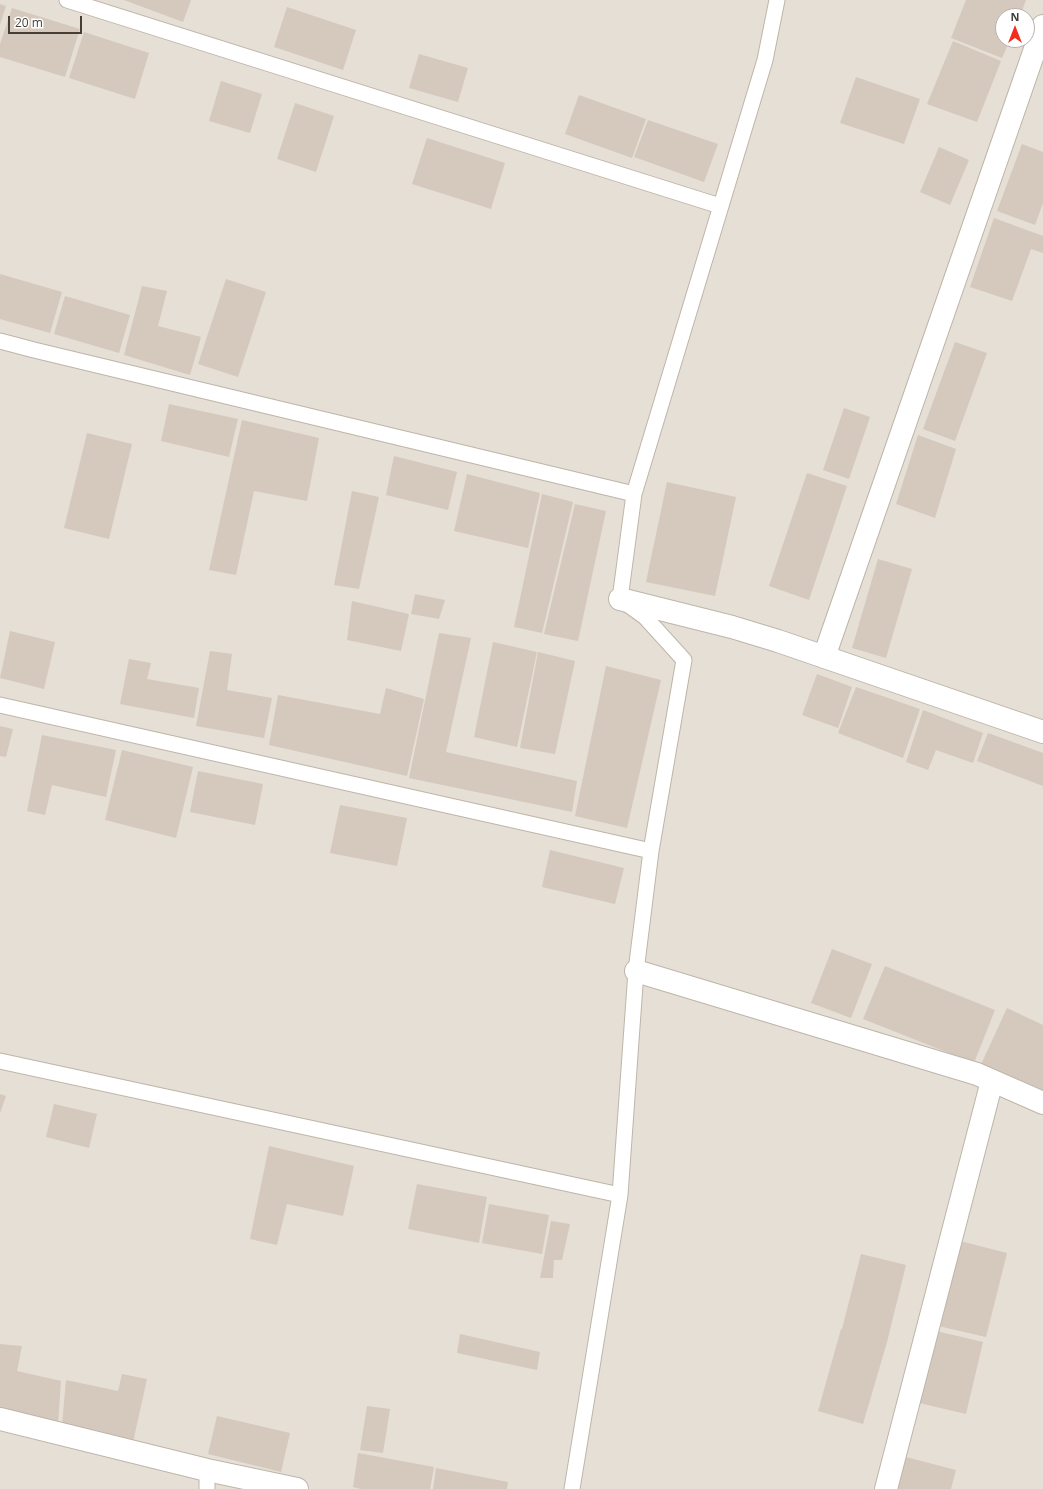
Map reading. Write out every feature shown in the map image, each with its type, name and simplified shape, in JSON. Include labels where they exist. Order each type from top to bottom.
[{"type":"street","points":[[824,656],[1043,26]]},
{"type":"street","points":[[620,599],[732,627],[824,656],[1043,732]]},
{"type":"street","points":[[636,971],[977,1074],[1043,1103]]},
{"type":"street","points":[[886,1489],[992,1081]]},
{"type":"street","points":[[0,1419],[207,1480],[297,1489]]},
{"type":"lane","points":[[67,0],[720,206]]},
{"type":"lane","points":[[572,1489],[620,1195],[636,971],[651,851],[684,660],[645,617],[620,599],[634,494],[765,60],[777,0]]},
{"type":"lane","points":[[0,341],[634,494]]},
{"type":"lane","points":[[0,706],[651,851]]},
{"type":"lane","points":[[0,1061],[620,1195]]},
{"type":"shaded area","points":[[0,0],[1043,0],[1043,1489],[0,1489]]},
{"type":"building","points":[[124,0],[191,0],[183,22]]},
{"type":"building","points":[[966,0],[1026,0],[1023,8],[995,8],[995,48],[1006,48],[1002,58],[951,38]]},
{"type":"building","points":[[0,4],[6,6],[0,25]]},
{"type":"building","points":[[287,7],[356,30],[343,70],[274,47]]},
{"type":"building","points":[[12,8],[80,29],[65,77],[0,57],[0,44]]},
{"type":"building","points":[[84,32],[149,53],[135,99],[69,78]]},
{"type":"building","points":[[953,41],[1001,61],[977,122],[927,104]]},
{"type":"building","points":[[419,54],[468,68],[458,102],[409,88]]},
{"type":"building","points":[[856,77],[920,99],[904,144],[840,123]]},
{"type":"building","points":[[221,81],[262,94],[250,133],[209,121]]},
{"type":"building","points":[[579,95],[646,119],[632,158],[565,134]]},
{"type":"building","points":[[295,103],[334,116],[316,172],[277,159]]},
{"type":"building","points":[[648,120],[718,144],[704,182],[634,157]]},
{"type":"building","points":[[427,138],[505,163],[491,209],[412,184]]},
{"type":"building","points":[[1022,144],[1043,152],[1043,203],[1035,225],[997,211]]},
{"type":"building","points":[[939,147],[969,160],[950,205],[920,192]]},
{"type":"building","points":[[994,218],[1043,236],[1043,253],[1031,249],[1012,301],[970,287]]},
{"type":"building","points":[[0,274],[62,292],[50,333],[0,319]]},
{"type":"building","points":[[226,279],[266,292],[238,377],[198,364]]},
{"type":"building","points":[[142,286],[167,291],[158,326],[201,337],[190,375],[124,355]]},
{"type":"building","points":[[65,296],[130,315],[119,353],[54,334]]},
{"type":"building","points":[[955,342],[987,353],[955,441],[923,429]]},
{"type":"building","points":[[169,404],[238,419],[229,457],[161,441]]},
{"type":"building","points":[[844,408],[870,417],[849,479],[823,470]]},
{"type":"building","points":[[242,420],[319,438],[307,501],[254,491],[236,575],[209,570]]},
{"type":"building","points":[[87,433],[132,444],[109,539],[64,528]]},
{"type":"building","points":[[918,435],[956,449],[935,518],[896,504]]},
{"type":"building","points":[[394,456],[457,472],[448,510],[386,495]]},
{"type":"building","points":[[807,473],[847,486],[809,600],[769,586]]},
{"type":"building","points":[[467,474],[540,493],[528,548],[454,531]]},
{"type":"building","points":[[667,482],[736,497],[715,596],[646,582]]},
{"type":"building","points":[[352,491],[379,497],[359,589],[334,585]]},
{"type":"building","points":[[542,494],[573,502],[542,633],[514,627]]},
{"type":"building","points":[[575,504],[606,511],[578,641],[544,634]]},
{"type":"building","points":[[878,559],[912,569],[886,658],[852,648]]},
{"type":"building","points":[[415,594],[445,600],[439,619],[411,614]]},
{"type":"building","points":[[352,601],[409,614],[401,651],[347,640]]},
{"type":"building","points":[[10,631],[55,642],[44,689],[0,678]]},
{"type":"building","points":[[439,633],[471,638],[446,752],[577,781],[572,812],[409,778]]},
{"type":"building","points":[[493,642],[537,652],[517,747],[474,737]]},
{"type":"building","points":[[210,651],[232,654],[227,690],[272,698],[264,738],[196,726]]},
{"type":"building","points":[[538,652],[575,661],[555,754],[520,748]]},
{"type":"building","points":[[129,659],[151,663],[147,679],[199,688],[194,718],[120,704]]},
{"type":"building","points":[[606,666],[661,680],[627,828],[575,816]]},
{"type":"building","points":[[817,674],[852,687],[838,728],[802,715]]},
{"type":"building","points":[[856,687],[920,709],[903,758],[838,733]]},
{"type":"building","points":[[386,688],[424,699],[407,776],[269,745],[278,695],[380,714]]},
{"type":"building","points":[[923,710],[983,733],[973,763],[936,750],[928,770],[906,762]]},
{"type":"building","points":[[0,726],[13,729],[6,757],[0,756]]},
{"type":"building","points":[[988,733],[1043,753],[1043,786],[977,761]]},
{"type":"building","points":[[42,735],[116,750],[106,797],[52,785],[45,815],[27,811]]},
{"type":"building","points":[[122,750],[193,767],[176,838],[105,820]]},
{"type":"building","points":[[198,771],[263,784],[255,825],[190,812]]},
{"type":"building","points":[[340,805],[407,818],[397,866],[330,853]]},
{"type":"building","points":[[550,850],[624,868],[615,904],[542,887]]},
{"type":"building","points":[[832,949],[872,964],[851,1018],[811,1003]]},
{"type":"building","points":[[885,966],[995,1010],[974,1063],[863,1019]]},
{"type":"building","points":[[1007,1008],[1043,1025],[1043,1101],[978,1071]]},
{"type":"building","points":[[0,1094],[6,1096],[0,1113]]},
{"type":"building","points":[[54,1104],[97,1114],[89,1148],[46,1137]]},
{"type":"building","points":[[269,1146],[354,1166],[343,1216],[287,1204],[277,1245],[250,1239]]},
{"type":"building","points":[[417,1184],[487,1197],[479,1243],[408,1229]]},
{"type":"building","points":[[489,1204],[549,1215],[542,1254],[482,1243]]},
{"type":"building","points":[[551,1221],[570,1224],[562,1260],[554,1260],[553,1278],[540,1278]]},
{"type":"building","points":[[956,1240],[1007,1253],[986,1337],[934,1325]]},
{"type":"building","points":[[861,1254],[906,1265],[887,1342],[863,1424],[818,1411],[842,1329]]},
{"type":"building","points":[[932,1330],[983,1342],[966,1414],[915,1402]]},
{"type":"building","points":[[460,1334],[540,1352],[537,1370],[457,1353]]},
{"type":"building","points":[[0,1344],[22,1346],[17,1371],[61,1381],[58,1425],[0,1413]]},
{"type":"building","points":[[122,1374],[147,1379],[133,1442],[62,1425],[66,1380],[118,1391]]},
{"type":"building","points":[[367,1406],[390,1409],[383,1453],[360,1450]]},
{"type":"building","points":[[217,1416],[290,1433],[281,1472],[208,1454]]},
{"type":"building","points":[[358,1453],[434,1467],[430,1489],[361,1489],[353,1487]]},
{"type":"building","points":[[902,1456],[956,1470],[951,1489],[893,1489]]},
{"type":"building","points":[[436,1468],[508,1482],[507,1489],[433,1489]]}]
